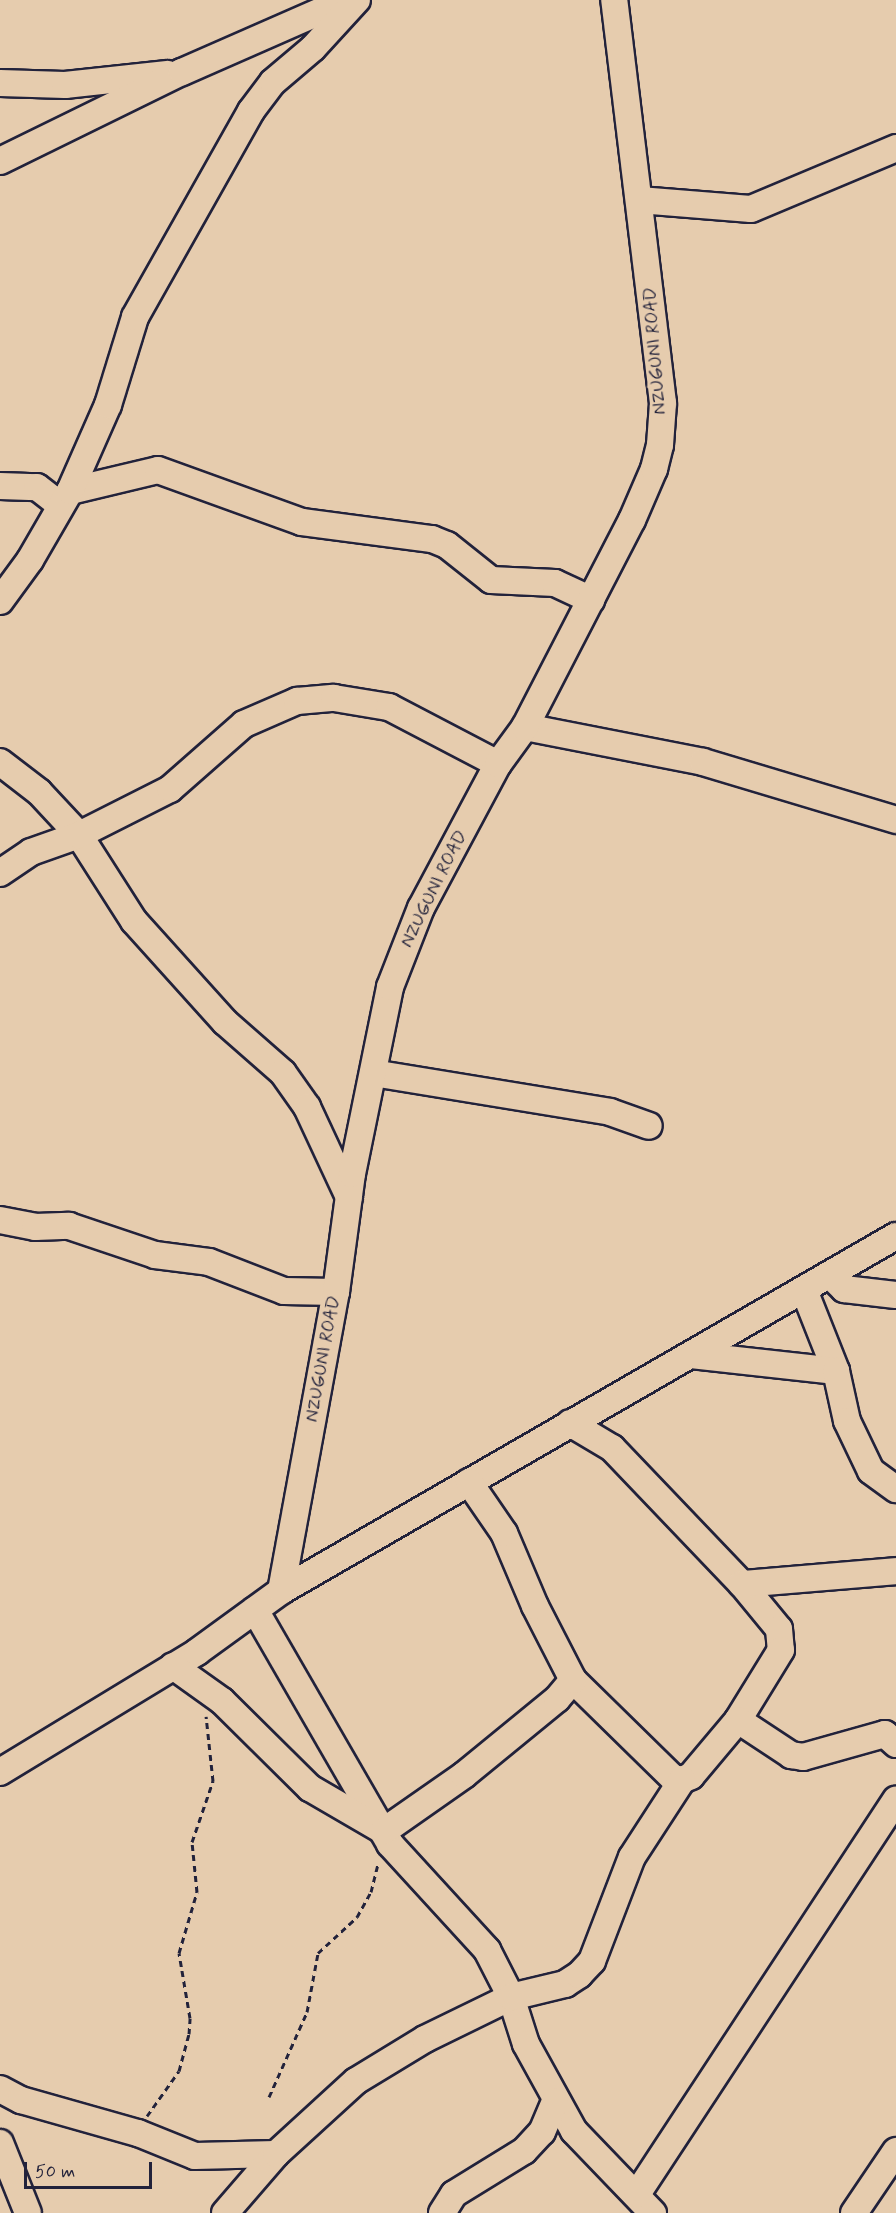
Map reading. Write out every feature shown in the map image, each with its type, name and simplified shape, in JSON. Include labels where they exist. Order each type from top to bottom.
[{"type":"street","points":[[0,161],[182,72],[346,0]]},
{"type":"street","points":[[0,601],[30,560],[65,498],[108,405],[135,317],[251,111],[273,82],[313,48],[357,0]]},
{"type":"street","name":"NZUGUNI ROAD","points":[[281,1591],[336,1292],[349,1197],[390,987],[409,938],[498,764],[525,728],[636,510],[660,445],[663,403],[614,0]]},
{"type":"street","points":[[0,83],[65,85],[182,72]]},
{"type":"street","points":[[639,200],[751,209],[896,148]]},
{"type":"street","points":[[0,486],[37,488],[65,498],[158,470],[302,522],[432,539],[447,545],[491,580],[555,583],[591,600]]},
{"type":"street","points":[[0,873],[31,852],[79,836],[170,789],[244,724],[297,701],[317,698],[389,707],[498,764]]},
{"type":"street","points":[[525,728],[703,762],[896,820]]},
{"type":"street","points":[[0,762],[39,792],[79,836],[134,921],[225,1022],[293,1086],[349,1197]]},
{"type":"street","points":[[373,1072],[610,1112],[649,1126]]},
{"type":"street","points":[[0,1220],[35,1227],[69,1226],[155,1255],[209,1262],[284,1292],[336,1292]]},
{"type":"street","points":[[0,1772],[173,1666],[281,1591],[896,1236]]},
{"type":"street","points":[[830,1275],[844,1289],[896,1295]]},
{"type":"street","points":[[804,1290],[836,1371],[847,1421],[871,1471],[896,1489]]},
{"type":"street","points":[[691,1355],[836,1371]]},
{"type":"street","points":[[225,2213],[276,2154],[357,2081],[425,2039],[512,1997],[565,1984],[592,1961],[632,1857],[682,1780],[691,1776],[738,1720],[781,1650],[779,1629],[742,1584],[612,1448],[570,1423]]},
{"type":"street","points":[[469,1482],[504,1533],[534,1606],[573,1680],[673,1778],[682,1780]]},
{"type":"street","points":[[742,1584],[896,1571]]},
{"type":"street","points":[[255,1610],[384,1831],[433,1894],[482,1942],[512,1997],[526,2044],[555,2102],[602,2164],[645,2204],[896,1800]]},
{"type":"street","points":[[173,1666],[238,1715],[310,1788],[384,1831]]},
{"type":"street","points":[[384,1831],[464,1774],[557,1699],[573,1680]]},
{"type":"street","points":[[738,1720],[791,1755],[803,1757],[892,1736]]},
{"type":"street","points":[[0,2088],[21,2100],[138,2133],[195,2156],[276,2154]]},
{"type":"street","points":[[442,2213],[454,2194],[524,2151],[542,2132],[555,2102]]},
{"type":"street","points":[[0,2143],[28,2213]]},
{"type":"street","points":[[854,2213],[896,2151]]},
{"type":"path","points":[[138,2133],[155,2101],[179,2071],[189,2034],[190,2018],[179,1953],[197,1892],[192,1842],[213,1781],[203,1688]]},
{"type":"path","points":[[269,2097],[307,2012],[318,1953],[357,1917],[371,1892],[384,1831]]}]
